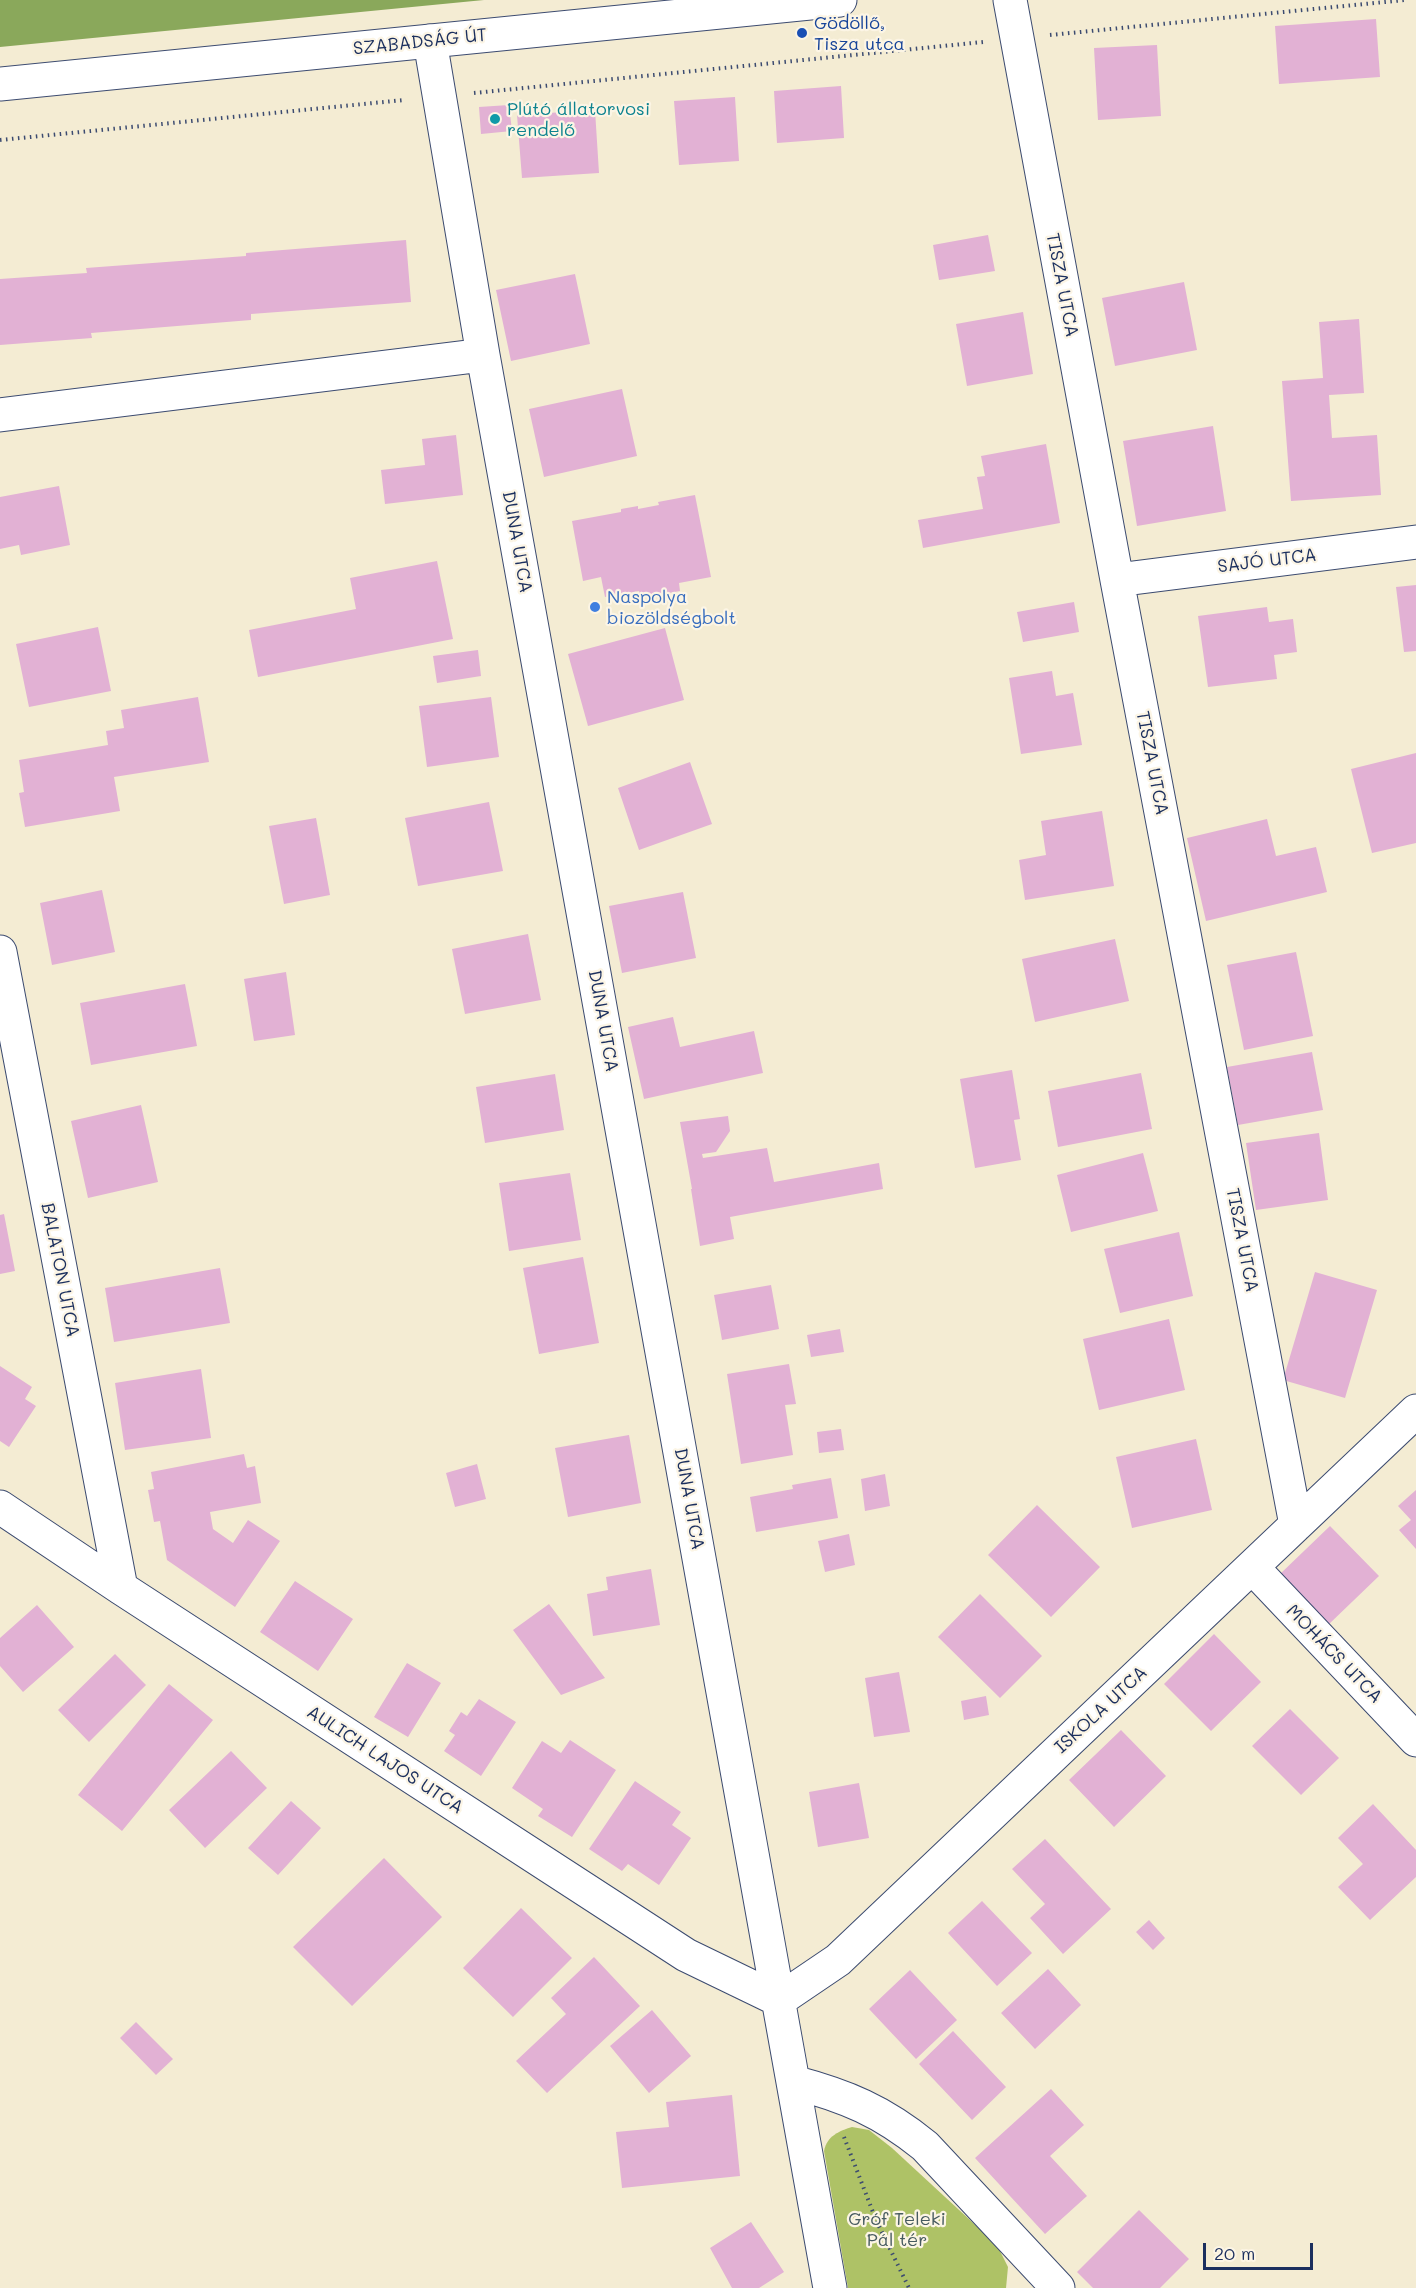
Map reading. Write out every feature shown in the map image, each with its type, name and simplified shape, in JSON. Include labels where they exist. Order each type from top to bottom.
[{"type":"street","name":"SZABADSÁG ÚT","points":[[0,84],[840,0]]},
{"type":"street","name":"TISZA UTCA","points":[[1010,0],[1296,1525]]},
{"type":"street","name":"DUNA UTCA","points":[[430,41],[483,355],[779,2000]]},
{"type":"street","points":[[0,415],[483,355]]},
{"type":"street","name":"SAJÓ UTCA","points":[[1117,580],[1416,542]]},
{"type":"street","name":"BALATON UTCA","points":[[0,952],[121,1588]]},
{"type":"street","name":"ISKOLA UTCA","points":[[779,2000],[838,1960],[1416,1411]]},
{"type":"street","name":"AULICH LAJOS UTCA","points":[[0,1507],[686,1955],[779,2000]]},
{"type":"street","name":"MOHÁCS UTCA","points":[[1252,1568],[1416,1740]]},
{"type":"street","points":[[779,2000],[830,2288]]},
{"type":"street","points":[[793,2082],[834,2093],[877,2112],[925,2146],[1044,2283]]},
{"type":"path","points":[[0,140],[1405,0]]},
{"type":"path","points":[[834,2093],[837,2120],[871,2209],[909,2288]]},
{"type":"green space","points":[[0,0],[484,0],[0,47]]},
{"type":"green space","name":"Gróf Teleki Pál tér","points":[[852,2127],[869,2130],[892,2148],[997,2245],[1008,2267],[1006,2288],[848,2288],[824,2151],[828,2141],[838,2132]]},
{"type":"building","points":[[1376,19],[1380,77],[1279,84],[1275,26]]},
{"type":"building","points":[[1157,45],[1161,116],[1098,120],[1094,48]]},
{"type":"building","points":[[841,86],[844,138],[777,143],[774,91]]},
{"type":"building","points":[[735,97],[739,161],[679,165],[674,101]]},
{"type":"building","name":"Plútó állatorvosi rendelő","points":[[509,105],[512,131],[481,134],[479,107]]},
{"type":"building","points":[[595,110],[599,173],[522,178],[517,115]]},
{"type":"building","points":[[988,235],[995,271],[939,280],[933,245]]},
{"type":"building","points":[[406,240],[411,302],[251,314],[251,320],[91,333],[92,338],[0,345],[0,279],[87,273],[86,268],[246,256],[246,253]]},
{"type":"building","points":[[575,274],[590,344],[511,361],[496,290]]},
{"type":"building","points":[[1184,282],[1197,350],[1115,366],[1102,298]]},
{"type":"building","points":[[1023,312],[1033,374],[967,386],[956,324]]},
{"type":"building","points":[[1359,319],[1364,393],[1329,395],[1332,438],[1377,435],[1381,495],[1291,501],[1282,381],[1323,378],[1319,322]]},
{"type":"building","points":[[622,389],[637,456],[544,477],[529,409]]},
{"type":"building","points":[[1213,426],[1226,511],[1137,526],[1123,441]]},
{"type":"building","points":[[456,435],[463,495],[385,504],[381,470],[425,465],[422,439]]},
{"type":"building","points":[[1046,444],[1060,523],[923,548],[918,520],[983,509],[977,477],[985,476],[981,456]]},
{"type":"building","points":[[59,486],[70,545],[21,555],[19,545],[0,549],[0,497]]},
{"type":"building","points":[[695,495],[711,577],[679,583],[680,591],[641,598],[639,591],[605,597],[601,577],[583,581],[572,521],[621,512],[621,509],[659,505],[658,502]]},
{"type":"building","points":[[437,561],[453,639],[258,677],[249,630],[356,609],[350,578]]},
{"type":"building","points":[[1416,585],[1416,651],[1404,652],[1396,587]]},
{"type":"building","points":[[1074,602],[1079,632],[1023,642],[1017,612]]},
{"type":"building","points":[[1267,607],[1269,622],[1293,619],[1297,652],[1274,655],[1277,679],[1208,687],[1198,616]]},
{"type":"building","points":[[98,627],[111,691],[29,707],[16,644]]},
{"type":"building","points":[[665,628],[684,700],[588,726],[568,654]]},
{"type":"building","points":[[478,650],[481,676],[437,683],[433,656]]},
{"type":"building","points":[[1052,671],[1056,696],[1073,693],[1082,745],[1021,754],[1009,678]]},
{"type":"building","points":[[198,697],[209,762],[114,777],[120,811],[25,827],[19,793],[24,792],[19,760],[108,745],[106,731],[124,728],[121,710]]},
{"type":"building","points":[[491,697],[499,757],[427,767],[419,706]]},
{"type":"building","points":[[1416,753],[1416,843],[1372,853],[1351,769]]},
{"type":"building","points":[[690,762],[712,824],[639,850],[618,788]]},
{"type":"building","points":[[489,802],[503,871],[418,886],[405,818]]},
{"type":"building","points":[[1102,811],[1114,886],[1025,900],[1019,860],[1046,855],[1041,821]]},
{"type":"building","points":[[316,818],[330,895],[284,904],[269,826]]},
{"type":"building","points":[[1267,819],[1276,856],[1316,847],[1327,892],[1206,921],[1187,838]]},
{"type":"building","points":[[102,890],[115,952],[52,965],[40,903]]},
{"type":"building","points":[[683,892],[696,958],[622,973],[609,906]]},
{"type":"building","points":[[528,934],[541,1000],[465,1014],[452,949]]},
{"type":"building","points":[[1115,939],[1129,1001],[1035,1022],[1022,959]]},
{"type":"building","points":[[1296,952],[1313,1036],[1244,1050],[1227,965]]},
{"type":"building","points":[[286,972],[295,1035],[254,1041],[244,979]]},
{"type":"building","points":[[185,984],[197,1046],[91,1065],[80,1003]]},
{"type":"building","points":[[673,1017],[680,1047],[754,1031],[763,1073],[644,1099],[628,1027]]},
{"type":"building","points":[[1312,1052],[1323,1110],[1238,1125],[1227,1067]]},
{"type":"building","points":[[1012,1070],[1020,1119],[1014,1120],[1021,1160],[975,1168],[960,1079]]},
{"type":"building","points":[[1141,1073],[1152,1129],[1058,1147],[1048,1091]]},
{"type":"building","points":[[555,1074],[564,1130],[485,1143],[476,1087]]},
{"type":"building","points":[[141,1105],[158,1182],[88,1198],[71,1121]]},
{"type":"building","points":[[728,1116],[730,1131],[716,1152],[702,1154],[703,1158],[767,1148],[774,1182],[879,1163],[883,1189],[730,1217],[734,1239],[700,1246],[680,1122]]},
{"type":"building","points":[[1319,1133],[1328,1200],[1256,1210],[1246,1143]]},
{"type":"building","points":[[1143,1153],[1158,1211],[1071,1232],[1057,1175]]},
{"type":"building","points":[[570,1173],[581,1240],[509,1251],[499,1183]]},
{"type":"building","points":[[4,1214],[15,1271],[0,1274],[0,1215]]},
{"type":"building","points":[[1179,1232],[1193,1296],[1120,1313],[1104,1249]]},
{"type":"building","points":[[583,1257],[599,1343],[539,1354],[523,1268]]},
{"type":"building","points":[[220,1268],[230,1323],[114,1342],[105,1288]]},
{"type":"building","points":[[1315,1272],[1377,1290],[1345,1398],[1283,1380]]},
{"type":"building","points":[[771,1285],[779,1329],[722,1340],[714,1295]]},
{"type":"building","points":[[1169,1319],[1185,1390],[1099,1410],[1083,1339]]},
{"type":"building","points":[[840,1329],[844,1352],[811,1357],[807,1335]]},
{"type":"building","points":[[789,1364],[796,1404],[785,1405],[793,1455],[741,1464],[727,1374]]},
{"type":"building","points":[[0,1366],[32,1387],[25,1399],[36,1406],[9,1447],[0,1441]]},
{"type":"building","points":[[201,1369],[211,1438],[125,1450],[115,1383]]},
{"type":"building","points":[[841,1429],[844,1450],[819,1453],[817,1432]]},
{"type":"building","points":[[629,1435],[641,1503],[568,1517],[555,1448]]},
{"type":"building","points":[[1196,1439],[1212,1510],[1132,1528],[1116,1457]]},
{"type":"building","points":[[244,1454],[247,1468],[255,1466],[261,1503],[210,1512],[213,1529],[233,1543],[248,1520],[280,1541],[235,1607],[167,1560],[160,1521],[154,1522],[148,1490],[154,1489],[151,1472]]},
{"type":"building","points":[[477,1464],[486,1499],[455,1507],[446,1473]]},
{"type":"building","points":[[885,1474],[890,1506],[865,1511],[861,1479]]},
{"type":"building","points":[[831,1478],[838,1518],[756,1532],[750,1497],[793,1489],[792,1485]]},
{"type":"building","points":[[1416,1490],[1416,1549],[1399,1530],[1411,1520],[1398,1506]]},
{"type":"building","points":[[1037,1505],[1100,1567],[1051,1617],[988,1555]]},
{"type":"building","points":[[1330,1526],[1379,1576],[1327,1626],[1279,1575]]},
{"type":"building","points":[[849,1534],[855,1565],[825,1572],[818,1541]]},
{"type":"building","points":[[651,1569],[660,1625],[593,1636],[587,1594],[608,1590],[606,1577]]},
{"type":"building","points":[[295,1581],[353,1619],[318,1671],[260,1632]]},
{"type":"building","points":[[980,1594],[1042,1656],[1000,1698],[938,1637]]},
{"type":"building","points":[[549,1604],[605,1678],[561,1695],[513,1630]]},
{"type":"building","points":[[37,1605],[74,1647],[23,1692],[0,1666],[0,1638]]},
{"type":"building","points":[[1214,1634],[1261,1682],[1211,1731],[1164,1684]]},
{"type":"building","points":[[115,1654],[146,1685],[89,1742],[58,1710]]},
{"type":"building","points":[[407,1663],[441,1683],[408,1737],[374,1717]]},
{"type":"building","points":[[899,1672],[910,1732],[874,1737],[865,1678]]},
{"type":"building","points":[[169,1684],[213,1720],[122,1831],[78,1795]]},
{"type":"building","points":[[986,1696],[989,1715],[964,1720],[961,1701]]},
{"type":"building","points":[[479,1699],[516,1722],[481,1776],[444,1751],[455,1735],[449,1731],[461,1712],[467,1716]]},
{"type":"building","points":[[1290,1709],[1339,1758],[1301,1795],[1252,1746]]},
{"type":"building","points":[[1121,1730],[1166,1776],[1114,1827],[1069,1780]]},
{"type":"building","points":[[570,1740],[616,1770],[572,1837],[538,1816],[543,1809],[512,1788],[542,1741],[561,1753]]},
{"type":"building","points":[[231,1751],[267,1788],[205,1848],[169,1810]]},
{"type":"building","points":[[635,1781],[681,1812],[672,1825],[691,1838],[659,1885],[628,1864],[622,1871],[589,1849]]},
{"type":"building","points":[[859,1783],[869,1838],[818,1847],[809,1792]]},
{"type":"building","points":[[291,1801],[321,1828],[278,1875],[248,1848]]},
{"type":"building","points":[[1373,1804],[1416,1850],[1416,1877],[1370,1920],[1338,1887],[1363,1864],[1338,1838]]},
{"type":"building","points":[[1045,1839],[1111,1909],[1063,1954],[1030,1918],[1045,1904],[1012,1869]]},
{"type":"building","points":[[384,1858],[442,1917],[352,2006],[293,1947]]},
{"type":"building","points":[[982,1901],[1032,1953],[997,1986],[948,1933]]},
{"type":"building","points":[[521,1908],[572,1958],[513,2017],[463,1968]]},
{"type":"building","points":[[1149,1920],[1165,1938],[1153,1950],[1136,1932]]},
{"type":"building","points":[[594,1957],[640,2006],[547,2093],[516,2061],[566,2014],[551,1998]]},
{"type":"building","points":[[1048,1969],[1081,2005],[1035,2049],[1001,2013]]},
{"type":"building","points":[[910,1970],[957,2020],[916,2059],[869,2009]]},
{"type":"building","points":[[652,2010],[691,2056],[649,2093],[610,2046]]},
{"type":"building","points":[[136,2022],[173,2059],[156,2075],[120,2038]]},
{"type":"building","points":[[953,2031],[1006,2087],[972,2120],[919,2064]]},
{"type":"building","points":[[1051,2089],[1084,2125],[1050,2156],[1087,2196],[1045,2234],[975,2158]]},
{"type":"building","points":[[732,2095],[740,2176],[622,2188],[616,2132],[669,2127],[666,2102]]},
{"type":"building","points":[[1139,2210],[1189,2259],[1160,2288],[1093,2288],[1077,2272]]},
{"type":"building","points":[[751,2222],[784,2272],[759,2288],[732,2288],[710,2248]]},
{"type":"place","name":"Gödöllő, Tisza utca","points":[[802,33]]},
{"type":"place","name":"Plútó állatorvosi rendelő","points":[[495,119]]},
{"type":"place","name":"Naspolya biozöldségbolt","points":[[595,607]]}]
